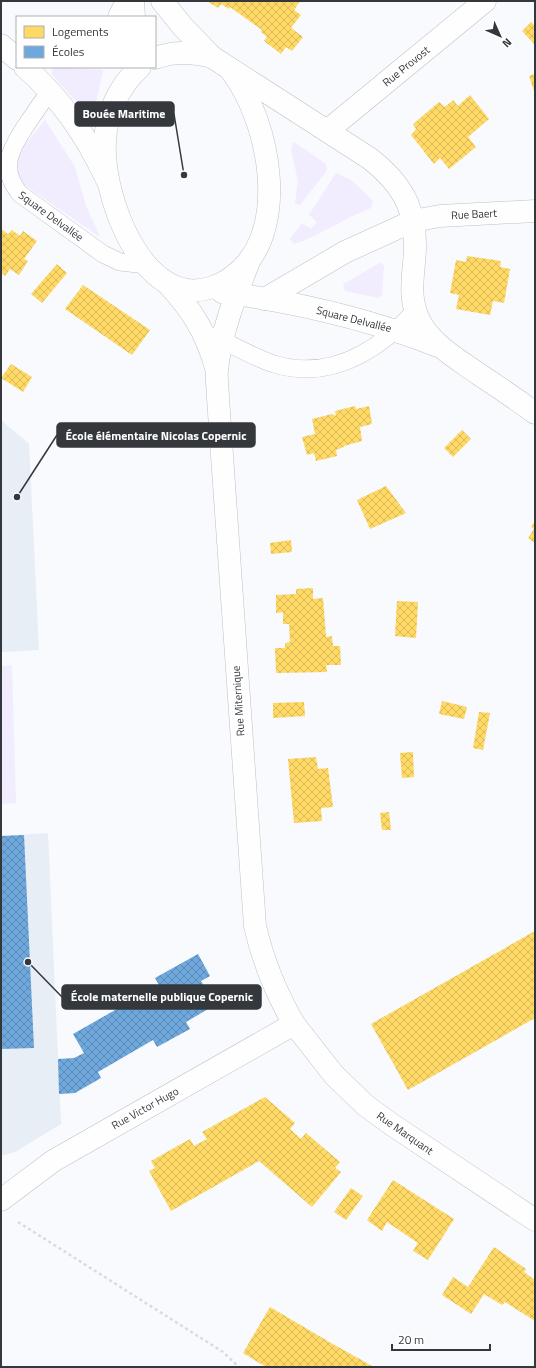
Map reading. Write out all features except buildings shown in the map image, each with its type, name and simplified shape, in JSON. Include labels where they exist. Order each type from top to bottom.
[{"type":"street","points":[[120,16],[127,1]]},
{"type":"street","points":[[133,1],[134,16]]},
{"type":"street","name":"Square Delvallée","points":[[162,1],[183,27],[232,73],[245,94],[257,121],[265,151],[268,178],[268,213],[260,241],[250,259],[236,294],[223,340],[217,371]]},
{"type":"street","name":"Rue Provost","points":[[327,131],[485,1]]},
{"type":"street","points":[[1,40],[16,46]]},
{"type":"street","points":[[1,45],[16,59]]},
{"type":"street","name":"Square Delvallée","points":[[156,57],[186,53],[216,59],[369,158],[392,177],[406,197],[413,221],[416,242],[412,295],[415,312],[423,328],[439,346]]},
{"type":"street","name":"Square Delvallée","points":[[26,68],[50,91],[70,115],[86,138],[108,181]]},
{"type":"street","name":"Square Delvallée","points":[[134,70],[117,96],[106,128],[105,155],[111,194],[126,232],[139,255],[147,265],[164,280],[192,312],[203,332],[217,371]]},
{"type":"street","name":"Rue Baert","points":[[413,221],[440,216],[535,211]]},
{"type":"street","points":[[265,299],[345,252],[413,221]]},
{"type":"street","name":"Square Delvallée","points":[[203,290],[212,288],[238,274],[250,259]]},
{"type":"street","name":"Square Delvallée","points":[[164,280],[178,288],[186,290],[203,290],[236,294],[347,316],[397,330],[439,346]]},
{"type":"street","points":[[439,346],[535,413]]},
{"type":"street","name":"Rue Miternique","points":[[217,371],[255,926],[262,954],[270,976],[294,1024]]},
{"type":"street","name":"Rue Victor Hugo","points":[[1,1200],[59,1158],[294,1024]]},
{"type":"street","name":"Rue Marquant","points":[[294,1024],[334,1075],[365,1105],[535,1220]]},
{"type":"lane","name":"Square Delvallée","points":[[50,91],[6,145],[6,171],[11,183],[20,194],[104,254],[120,262],[147,265]]},
{"type":"lane","name":"Square Delvallée","points":[[203,332],[274,364],[305,369],[315,369],[335,366],[354,358],[397,330],[415,312]]},
{"type":"path","points":[[16,1221],[223,1352],[239,1367]]},
{"type":"shaded area","points":[[54,68],[103,70],[94,112],[87,114],[51,73]]},
{"type":"shaded area","points":[[45,120],[75,167],[86,206],[100,237],[23,184],[18,175],[18,158],[27,142]]},
{"type":"shaded area","points":[[294,142],[326,164],[327,170],[300,205],[295,204],[298,181],[291,149]]},
{"type":"shaded area","points":[[336,173],[351,180],[373,201],[371,208],[314,236],[294,244],[290,239],[302,223],[311,229],[317,222],[309,215]]},
{"type":"shaded area","points":[[380,263],[384,265],[382,295],[379,298],[345,291],[343,284]]},
{"type":"shaded area","points":[[1,420],[29,444],[39,650],[1,652]]},
{"type":"shaded area","points":[[12,665],[16,803],[1,804],[1,666]]},
{"type":"shaded area","points":[[48,833],[61,1124],[15,1152],[1,1156],[1,836]]},
{"type":"place","name":"Bouée Maritime","points":[[184,175]]},
{"type":"place","name":"École élémentaire Nicolas Copernic","points":[[17,497]]},
{"type":"place","name":"École maternelle publique Copernic","points":[[28,962]]}]
